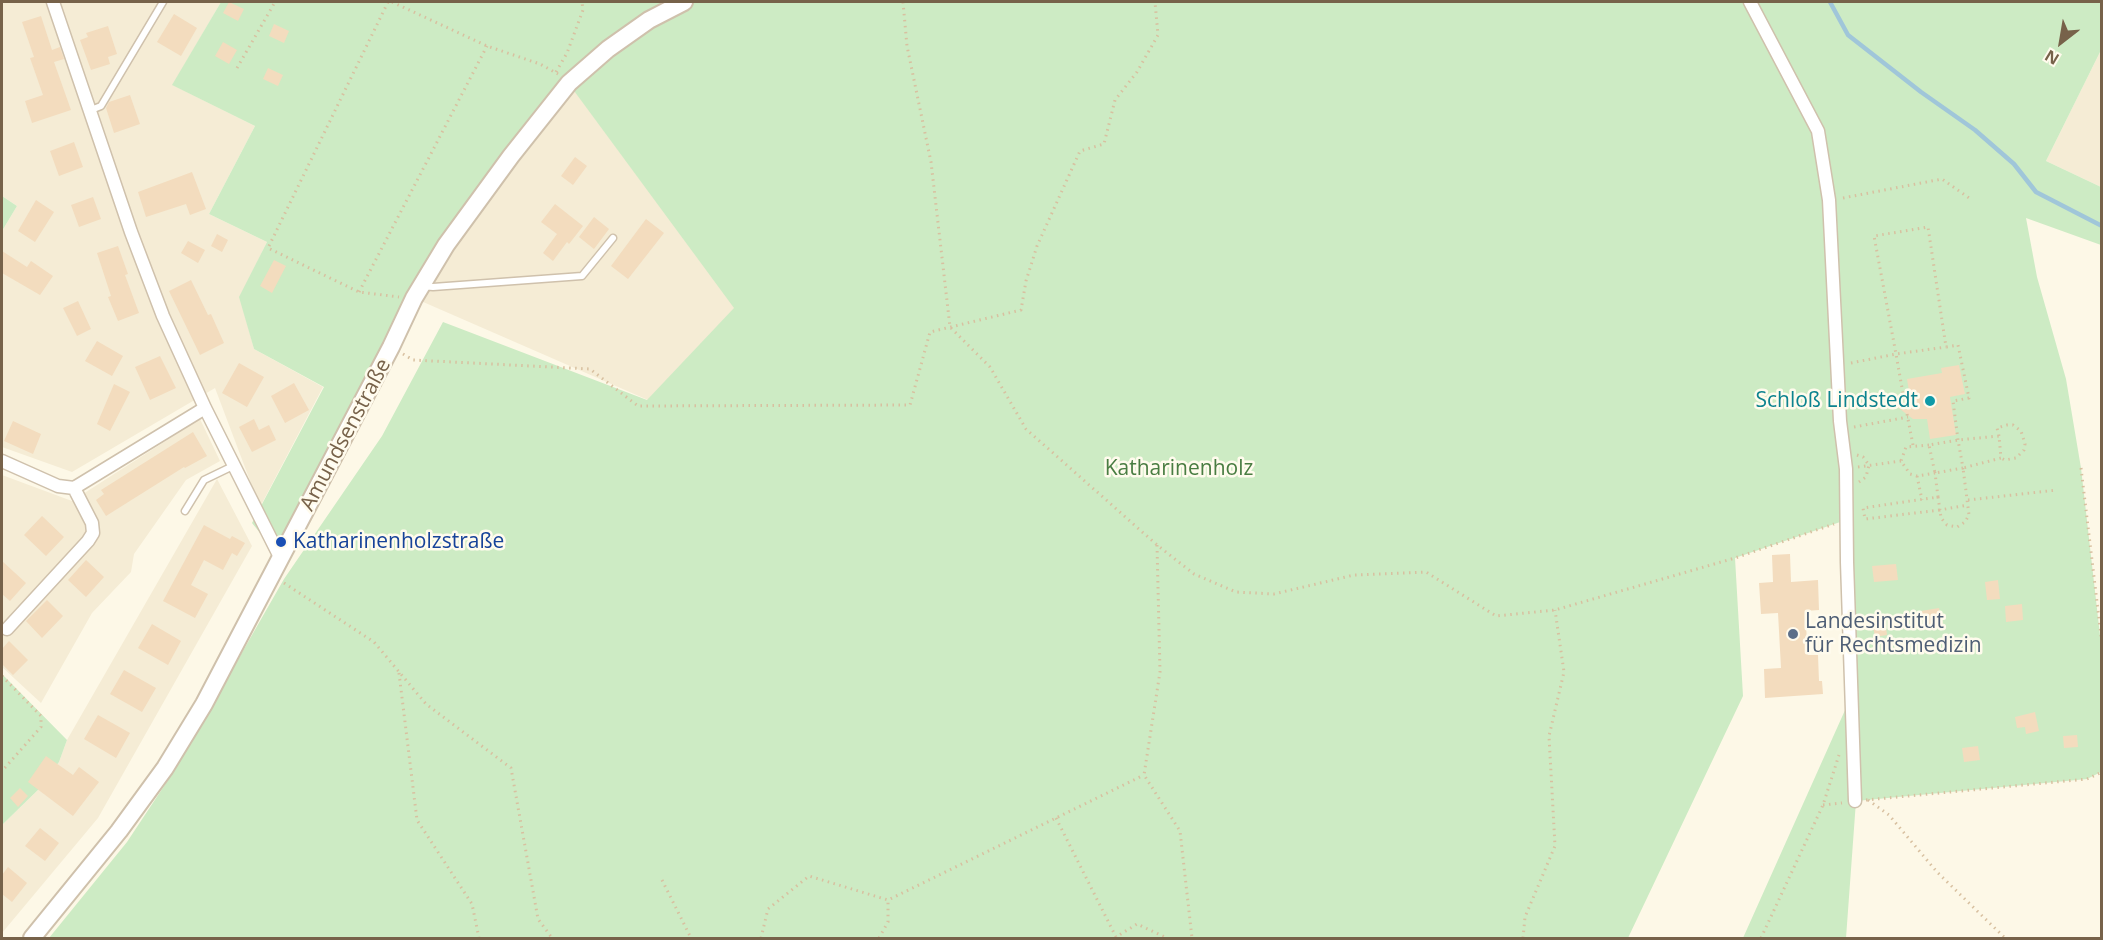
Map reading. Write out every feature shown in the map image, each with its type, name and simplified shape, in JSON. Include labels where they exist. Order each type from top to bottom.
[{"type":"street","points":[[53,2],[135,242],[163,316],[233,466],[281,559]]},
{"type":"street","name":"Amundsenstraße","points":[[32,939],[119,831],[165,768],[204,704],[392,347],[418,292],[446,245],[511,156],[569,83],[608,49],[649,20],[684,2]]},
{"type":"street","points":[[1750,2],[1818,131],[1829,200],[1840,421],[1846,469],[1851,716],[1862,801]]},
{"type":"street","points":[[2,462],[58,486],[74,488],[205,408]]},
{"type":"street","points":[[8,629],[93,533],[93,523],[74,488]]},
{"type":"lane","points":[[91,110],[101,106],[163,2]]},
{"type":"lane","points":[[418,292],[433,287],[582,276],[613,238]]},
{"type":"lane","points":[[185,511],[204,480],[233,466]]},
{"type":"path","points":[[237,68],[275,2]]},
{"type":"path","points":[[418,292],[359,292],[268,248],[390,2],[487,46],[540,64],[569,83]]},
{"type":"path","points":[[555,72],[567,53],[583,10],[582,2]]},
{"type":"path","points":[[903,2],[907,46],[931,162],[950,327],[990,367],[1026,429],[1157,545],[1194,574],[1236,592],[1274,594],[1354,575],[1426,572],[1496,616],[1555,610],[1735,558],[1847,520]]},
{"type":"path","points":[[392,347],[413,360],[590,369],[638,406],[910,405],[930,332],[1021,310],[1026,281],[1037,246],[1080,152],[1104,144],[1115,100],[1137,72],[1158,35],[1155,2]]},
{"type":"path","points":[[359,292],[487,46]]},
{"type":"path","points":[[1829,200],[1942,179],[1972,200]]},
{"type":"path","points":[[1905,405],[1874,236],[1928,227],[1946,347]]},
{"type":"path","points":[[1838,366],[1896,354],[1958,345],[1969,398],[1953,401],[1969,515],[1965,522],[1957,526],[1947,525],[1941,518],[1929,445]]},
{"type":"path","points":[[1851,427],[1908,416],[1913,445]]},
{"type":"path","points":[[1901,461],[1910,474],[1917,476],[1963,468],[2001,458],[2005,460],[2016,458],[2024,450],[2025,444],[2021,430],[2013,425],[1997,428],[2001,458]]},
{"type":"path","points":[[1901,461],[1906,447],[1913,445],[1999,436]]},
{"type":"path","points":[[1846,469],[1901,461]]},
{"type":"path","points":[[2081,468],[2102,644]]},
{"type":"path","points":[[1917,476],[1922,500]]},
{"type":"path","points":[[1968,500],[2057,490]]},
{"type":"path","points":[[1938,497],[1863,508],[1865,519],[1968,505]]},
{"type":"path","points":[[1157,545],[1160,672],[1144,775],[1180,831],[1192,939]]},
{"type":"path","points":[[272,576],[374,642],[426,704],[511,768],[538,919],[552,939]]},
{"type":"path","points":[[1523,939],[1525,917],[1555,846],[1549,736],[1564,672],[1555,610]]},
{"type":"path","points":[[399,672],[417,820],[472,904],[479,939]]},
{"type":"path","points":[[2,676],[41,716],[41,727],[2,771]]},
{"type":"path","points":[[1761,939],[1823,805],[1840,749]]},
{"type":"path","points":[[1823,805],[2087,779],[2102,772]]},
{"type":"path","points":[[761,939],[768,909],[809,876],[888,900],[1144,775]]},
{"type":"path","points":[[1862,801],[1889,815],[1936,872],[2005,939]]},
{"type":"path","points":[[1056,818],[1116,937],[1137,924],[1167,939]]},
{"type":"path","points":[[662,880],[691,939]]},
{"type":"path","points":[[879,939],[888,922],[888,900]]},
{"type":"shaded area","points":[[2,2],[221,2],[173,85],[255,126],[209,214],[267,242],[240,297],[254,349],[323,387],[260,507],[215,388],[72,472],[2,447],[2,231],[17,206],[2,196]]},
{"type":"shaded area","points":[[2101,50],[2101,187],[2046,161]]},
{"type":"shaded area","points":[[569,83],[735,308],[648,400],[414,298]]},
{"type":"shaded area","points":[[200,419],[220,461],[186,480],[134,554],[131,572],[92,613],[41,703],[2,667],[2,475],[72,501]]},
{"type":"shaded area","points":[[217,479],[252,546],[98,818],[2,933],[2,825],[40,788],[59,762],[67,740]]},
{"type":"green space","name":"Katharinenholz","points":[[221,2],[2101,2],[2101,50],[2046,161],[2101,187],[2101,245],[2026,218],[2037,277],[2066,379],[2081,468],[2101,644],[2101,772],[2087,779],[1856,801],[1846,938],[1743,938],[1850,699],[1846,520],[1735,558],[1743,696],[1628,938],[49,938],[127,842],[176,768],[284,579],[382,436],[443,322],[647,400],[734,308],[569,84],[446,245],[281,559],[252,523],[324,387],[254,349],[239,297],[267,242],[209,214],[255,126],[172,85]]},
{"type":"green space","points":[[2,196],[17,206],[2,231]]},
{"type":"green space","points":[[2,674],[67,740],[59,762],[40,788],[2,825]]},
{"type":"building","points":[[229,2],[244,9],[238,21],[223,13]]},
{"type":"building","points":[[174,14],[197,28],[181,56],[157,42]]},
{"type":"building","points":[[41,16],[52,50],[60,47],[64,59],[54,62],[71,110],[32,123],[25,101],[43,95],[30,58],[34,57],[22,22]]},
{"type":"building","points":[[274,24],[289,31],[284,43],[269,36]]},
{"type":"building","points":[[108,26],[117,54],[108,57],[110,64],[91,70],[80,40],[88,37],[86,33]]},
{"type":"building","points":[[223,42],[237,50],[229,64],[215,56]]},
{"type":"building","points":[[268,68],[283,75],[278,86],[263,79]]},
{"type":"building","points":[[130,95],[140,124],[114,133],[106,108],[109,102]]},
{"type":"building","points":[[74,142],[83,167],[59,176],[50,151]]},
{"type":"building","points":[[575,157],[587,166],[573,185],[561,176]]},
{"type":"building","points":[[192,172],[206,209],[190,215],[186,204],[146,217],[138,192]]},
{"type":"building","points":[[93,197],[101,219],[79,227],[71,205]]},
{"type":"building","points":[[36,200],[54,212],[35,242],[18,231]]},
{"type":"building","points":[[555,204],[583,226],[553,261],[543,253],[557,234],[541,222]]},
{"type":"building","points":[[594,217],[609,229],[594,249],[579,237]]},
{"type":"building","points":[[646,219],[664,233],[628,279],[611,266]]},
{"type":"building","points":[[217,234],[228,240],[222,252],[211,246]]},
{"type":"building","points":[[188,241],[205,250],[198,263],[181,253]]},
{"type":"building","points":[[118,246],[128,274],[125,275],[139,313],[118,321],[108,297],[111,296],[97,253]]},
{"type":"building","points":[[2,251],[27,267],[31,261],[53,276],[40,295],[2,273]]},
{"type":"building","points":[[274,260],[286,266],[272,293],[260,286]]},
{"type":"building","points":[[191,280],[208,315],[211,314],[224,343],[200,355],[169,291]]},
{"type":"building","points":[[78,301],[91,329],[77,336],[63,308]]},
{"type":"building","points":[[97,341],[123,356],[112,376],[85,361]]},
{"type":"building","points":[[160,356],[176,388],[150,400],[135,367]]},
{"type":"building","points":[[239,363],[264,377],[247,407],[222,393]]},
{"type":"building","name":"Schloß Lindstedt","points":[[1959,365],[1965,394],[1950,397],[1956,435],[1930,439],[1927,419],[1913,419],[1896,406],[1911,404],[1907,379],[1942,373],[1941,368]]},
{"type":"building","points":[[294,383],[309,410],[285,423],[271,396]]},
{"type":"building","points":[[114,384],[130,392],[110,431],[97,424]]},
{"type":"building","points":[[254,419],[259,430],[269,425],[276,440],[252,452],[239,427]]},
{"type":"building","points":[[13,421],[41,434],[33,454],[4,441]]},
{"type":"building","points":[[193,432],[207,456],[184,467],[106,516],[96,500],[104,494],[101,490]]},
{"type":"building","points":[[42,516],[64,537],[46,556],[24,535]]},
{"type":"building","points":[[204,525],[230,539],[232,536],[245,543],[237,556],[232,553],[223,570],[204,560],[191,585],[208,594],[195,618],[163,601]]},
{"type":"building","name":"Landesinstitut für Rechtsmedizin","points":[[1790,554],[1791,582],[1818,580],[1819,610],[1805,611],[1808,655],[1818,655],[1819,681],[1822,681],[1823,694],[1765,698],[1764,669],[1781,668],[1778,613],[1761,614],[1759,583],[1773,582],[1772,555]]},
{"type":"building","points":[[86,560],[104,577],[86,597],[68,580]]},
{"type":"building","points":[[2,561],[26,583],[10,601],[2,594]]},
{"type":"building","points":[[1896,564],[1898,580],[1874,582],[1872,566]]},
{"type":"building","points":[[1998,580],[2000,599],[1987,600],[1985,582]]},
{"type":"building","points":[[47,600],[63,616],[42,638],[26,621]]},
{"type":"building","points":[[2022,604],[2023,620],[2006,622],[2005,606]]},
{"type":"building","points":[[1939,608],[1943,624],[1924,627],[1921,611]]},
{"type":"building","points":[[1885,619],[1887,635],[1875,637],[1872,621]]},
{"type":"building","points":[[152,624],[181,641],[168,665],[138,648]]},
{"type":"building","points":[[9,641],[28,660],[13,675],[2,664],[2,649]]},
{"type":"building","points":[[124,670],[156,688],[142,712],[110,694]]},
{"type":"building","points":[[2035,712],[2039,731],[2026,734],[2025,727],[2017,728],[2015,717]]},
{"type":"building","points":[[98,715],[130,733],[116,758],[84,739]]},
{"type":"building","points":[[2077,735],[2078,747],[2064,748],[2063,736]]},
{"type":"building","points":[[1978,746],[1980,760],[1964,762],[1962,748]]},
{"type":"building","points":[[46,756],[73,775],[79,767],[99,782],[73,816],[28,782]]},
{"type":"building","points":[[20,788],[28,796],[18,807],[10,798]]},
{"type":"building","points":[[40,828],[59,843],[45,861],[25,846]]},
{"type":"building","points":[[8,867],[27,883],[12,902],[2,894],[2,875]]},
{"type":"waterway","points":[[1830,2],[1848,35],[1921,92],[1975,130],[2014,164],[2036,192],[2102,226]]},
{"type":"place","name":"Schloß Lindstedt","points":[[1930,401]]},
{"type":"place","name":"Katharinenholzstraße","points":[[281,542]]},
{"type":"place","name":"Landesinstitut für Rechtsmedizin","points":[[1793,634]]}]
